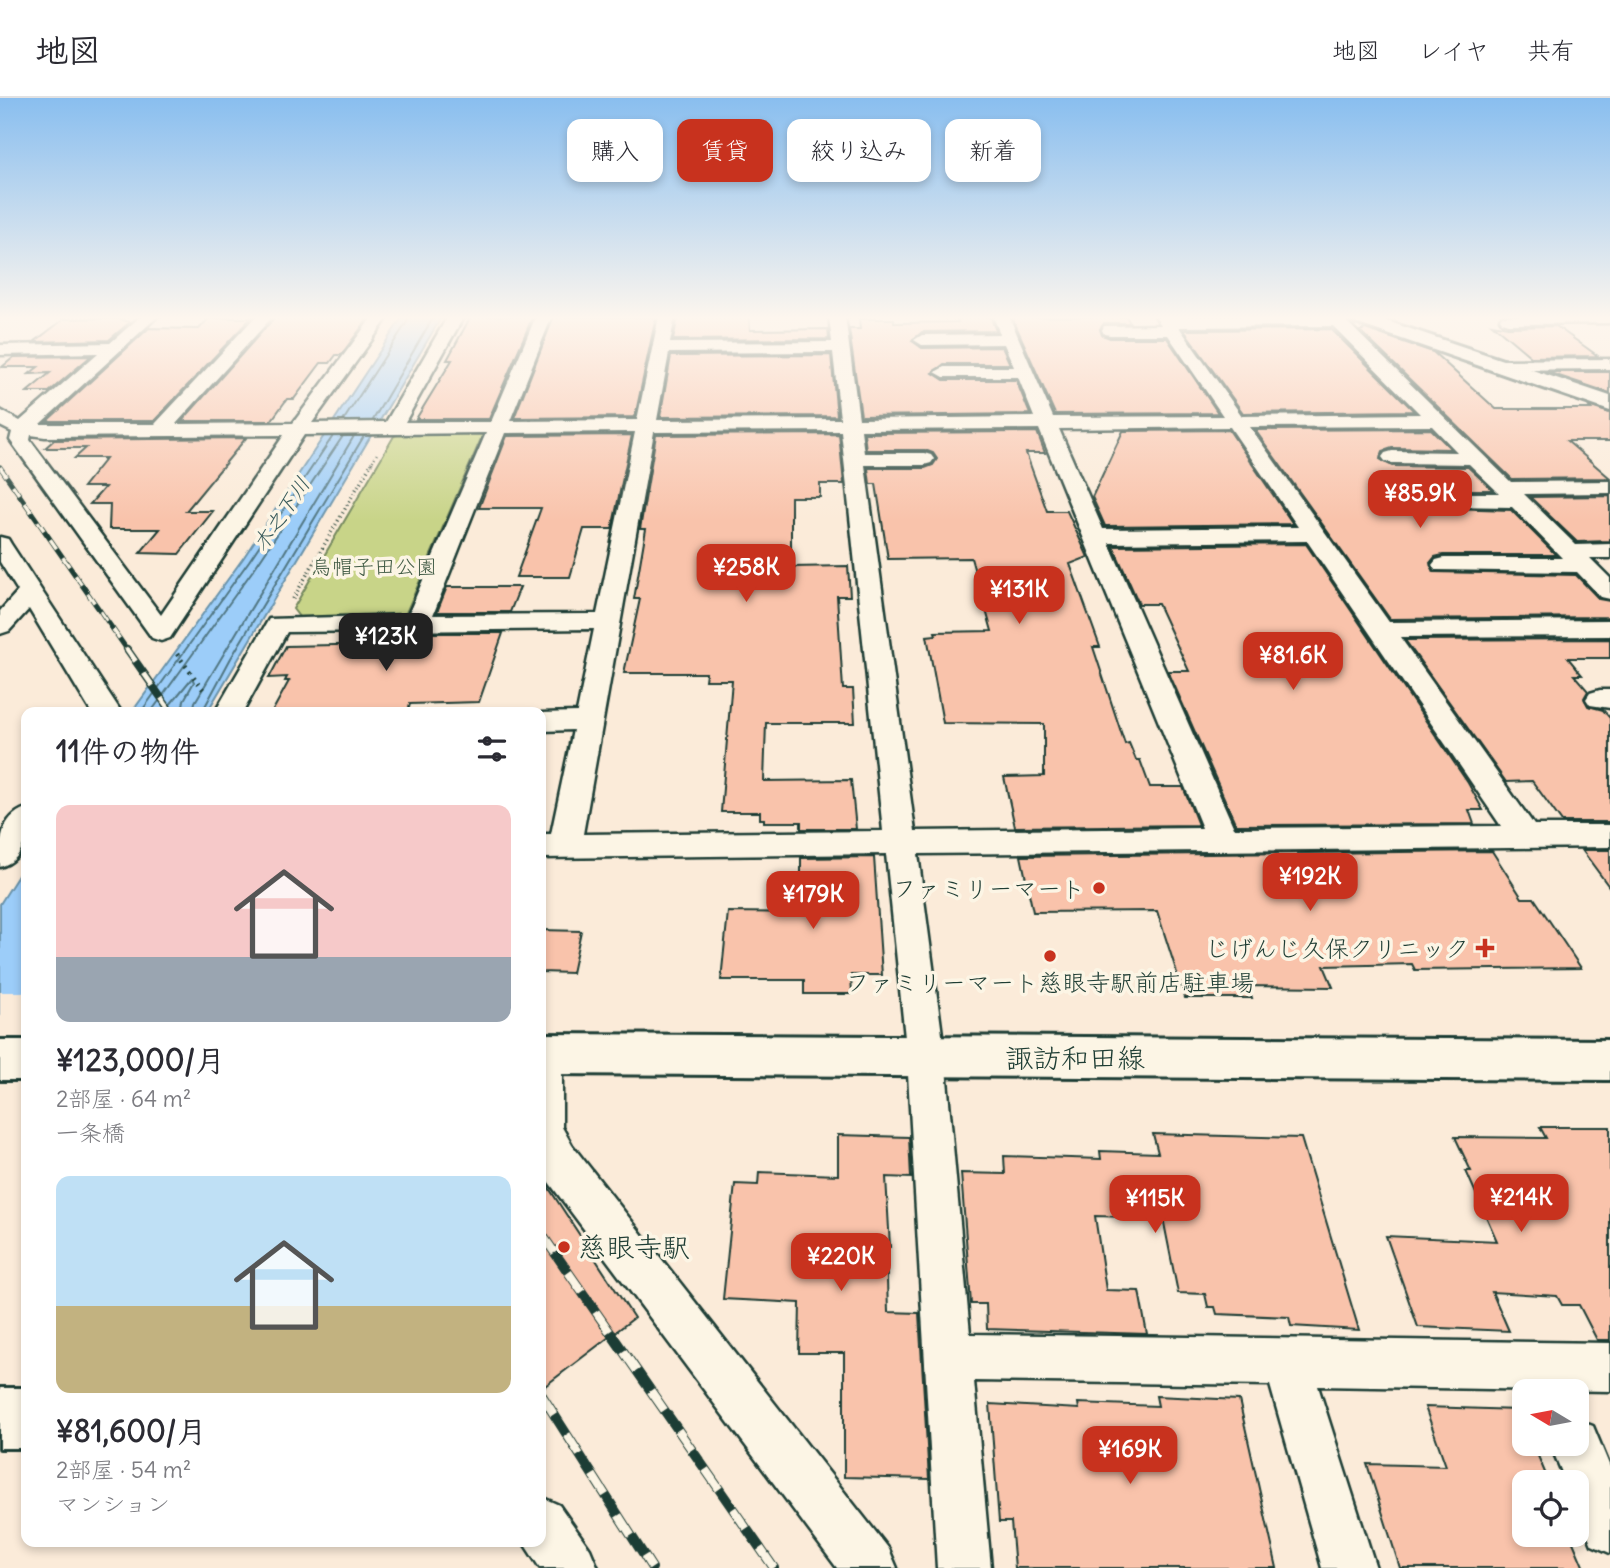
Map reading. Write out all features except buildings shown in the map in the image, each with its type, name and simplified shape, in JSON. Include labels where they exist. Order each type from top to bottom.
[{"type":"street","points":[[73,385],[23,429],[20,440],[160,633],[334,385]]},
{"type":"street","points":[[160,430],[202,385]]},
{"type":"street","points":[[387,427],[413,385]]},
{"type":"street","points":[[417,623],[516,385]]},
{"type":"street","points":[[654,385],[589,721],[553,846],[1610,836]]},
{"type":"street","points":[[845,385],[926,1057],[964,1568]]},
{"type":"street","points":[[1030,385],[1223,840]]},
{"type":"street","points":[[1211,385],[1525,837]]},
{"type":"street","points":[[1405,385],[1436,420],[1610,592]]},
{"type":"street","points":[[1553,385],[1610,404]]},
{"type":"street","points":[[0,416],[12,426],[23,429],[160,430],[1436,420]]},
{"type":"street","points":[[1392,457],[1475,458]]},
{"type":"street","points":[[854,459],[924,459]]},
{"type":"street","points":[[1396,500],[1610,487]]},
{"type":"street","points":[[1094,536],[1314,534]]},
{"type":"street","points":[[0,544],[102,707]]},
{"type":"street","points":[[1444,565],[1576,558],[1610,551]]},
{"type":"street","points":[[0,626],[31,592]]},
{"type":"street","points":[[219,705],[278,624],[608,621]]},
{"type":"street","points":[[1380,630],[1610,628]]},
{"type":"street","points":[[546,722],[589,721]]},
{"type":"street","points":[[0,855],[21,826]]},
{"type":"street","name":"諏訪和田線","points":[[546,1055],[1610,1060]]},
{"type":"street","points":[[546,1136],[557,1159],[870,1568]]},
{"type":"street","points":[[950,1357],[1287,1361],[1548,1379],[1610,1367]]},
{"type":"street","points":[[1287,1361],[1349,1568]]},
{"type":"street","points":[[0,1418],[21,1418]]},
{"type":"street","points":[[1580,1456],[1610,1527]]},
{"type":"street","points":[[546,1530],[571,1568]]},
{"type":"path","points":[[278,624],[387,427]]},
{"type":"path","points":[[160,633],[219,705]]},
{"type":"green space","name":"烏帽子田公園","points":[[404,433],[483,434],[406,613],[395,618],[300,618],[293,609],[394,436]]},
{"type":"water","name":"木之下川","points":[[358,385],[401,385],[210,707],[136,707],[244,557]]},
{"type":"water","points":[[21,871],[21,1032],[0,1069],[0,904]]},
{"type":"pier","points":[[0,992],[21,992],[21,1038],[0,1072]]},
{"type":"railway","points":[[0,467],[128,651]]},
{"type":"railway","points":[[127,649],[168,707]]},
{"type":"railway","points":[[546,1240],[774,1568]]},
{"type":"railway","points":[[546,1402],[652,1568]]},
{"type":"place","name":"ファミリーマート","points":[[1099,888]]},
{"type":"place","name":"じげんじ久保クリニック","points":[[1485,948]]},
{"type":"place","name":"ファミリーマート慈眼寺駅前店駐車場","points":[[1050,956]]},
{"type":"place","name":"慈眼寺駅","points":[[564,1247]]}]
